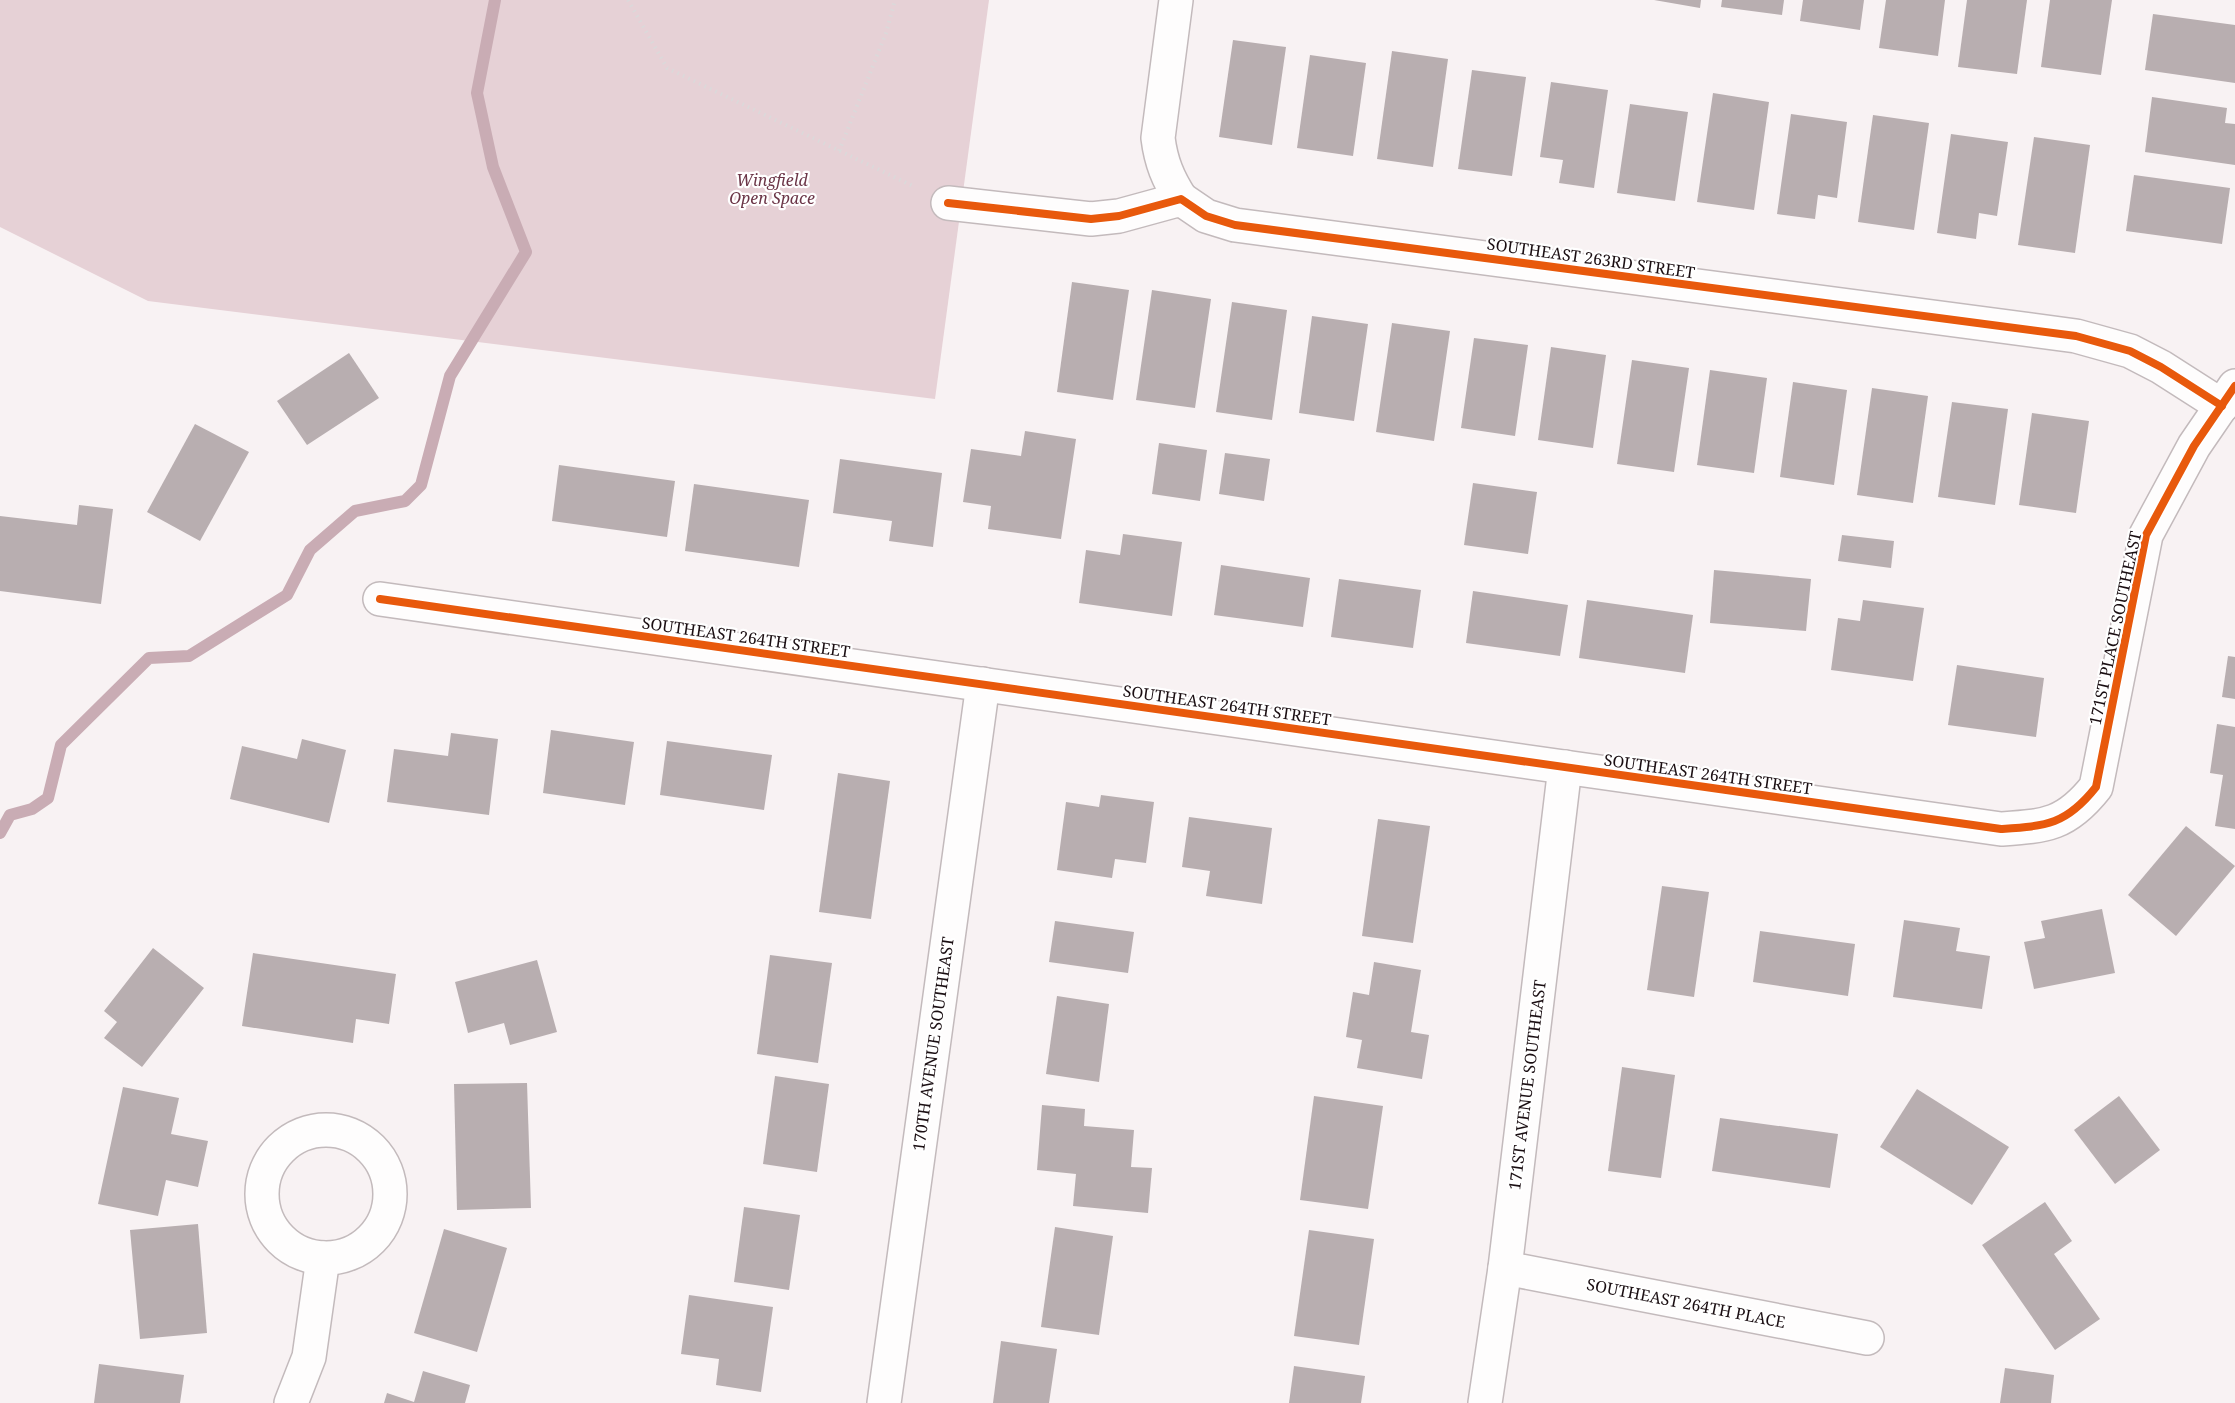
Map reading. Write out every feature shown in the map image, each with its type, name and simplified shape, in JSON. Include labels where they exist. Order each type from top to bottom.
[{"type":"street","points":[[948,203],[1091,219],[1119,216],[1181,199],[1169,182],[1161,160],[1158,138],[1176,0]]},
{"type":"street","name":"SOUTHEAST 263RD STREET","points":[[1181,199],[1206,216],[1235,225],[2076,336],[2130,351],[2229,396]]},
{"type":"street","name":"171ST PLACE SOUTHEAST","points":[[2068,816],[2096,787],[2146,534],[2194,446],[2229,396]]},
{"type":"street","name":"SOUTHEAST 264TH STREET","points":[[380,599],[2001,829],[2046,826],[2068,816]]},
{"type":"street","name":"170TH AVENUE SOUTHEAST","points":[[884,1403],[983,684]]},
{"type":"street","name":"171ST AVENUE SOUTHEAST","points":[[1485,1403],[1505,1268],[1565,767]]},
{"type":"street","points":[[291,1403],[309,1357],[323,1258]]},
{"type":"street","name":"SOUTHEAST 264TH PLACE","points":[[1505,1268],[1867,1338]]},
{"type":"path","points":[[628,0],[667,68],[948,203]]},
{"type":"path","points":[[839,151],[886,33],[895,0]]},
{"type":"green space","name":"Wingfield Open Space","points":[[0,0],[989,0],[935,399],[148,301],[0,227]]},
{"type":"building","points":[[1654,0],[1701,0],[1700,8]]},
{"type":"building","points":[[1722,0],[1784,0],[1782,15],[1721,7]]},
{"type":"building","points":[[1803,0],[1864,0],[1860,30],[1800,21]]},
{"type":"building","points":[[1886,0],[1945,0],[1938,56],[1879,48]]},
{"type":"building","points":[[1967,0],[2027,0],[2017,74],[1958,67]]},
{"type":"building","points":[[2050,0],[2112,0],[2101,75],[2041,67]]},
{"type":"building","points":[[2153,14],[2235,25],[2235,83],[2145,70]]},
{"type":"building","points":[[1233,40],[1286,47],[1272,145],[1219,137]]},
{"type":"building","points":[[1392,51],[1448,59],[1433,167],[1377,159]]},
{"type":"building","points":[[1310,55],[1366,63],[1353,156],[1297,148]]},
{"type":"building","points":[[1472,70],[1526,77],[1512,176],[1458,169]]},
{"type":"building","points":[[1551,82],[1608,90],[1594,188],[1559,183],[1563,160],[1540,157]]},
{"type":"building","points":[[1713,93],[1769,102],[1754,210],[1697,202]]},
{"type":"building","points":[[2152,97],[2227,108],[2225,123],[2235,124],[2235,165],[2145,152]]},
{"type":"building","points":[[1630,104],[1688,112],[1675,201],[1617,193]]},
{"type":"building","points":[[1791,114],[1847,122],[1837,198],[1818,195],[1815,219],[1777,214]]},
{"type":"building","points":[[1873,115],[1929,123],[1914,230],[1858,222]]},
{"type":"building","points":[[1951,134],[2008,142],[1997,216],[1979,213],[1976,239],[1937,233]]},
{"type":"building","points":[[2034,137],[2090,145],[2075,253],[2018,245]]},
{"type":"building","points":[[2134,175],[2230,188],[2222,244],[2126,231]]},
{"type":"building","points":[[1072,282],[1129,290],[1113,400],[1057,392]]},
{"type":"building","points":[[1152,290],[1211,299],[1195,408],[1136,400]]},
{"type":"building","points":[[1232,302],[1287,310],[1272,420],[1216,412]]},
{"type":"building","points":[[1312,316],[1368,324],[1354,421],[1299,413]]},
{"type":"building","points":[[1392,323],[1450,331],[1434,441],[1376,432]]},
{"type":"building","points":[[1474,338],[1528,345],[1515,436],[1461,428]]},
{"type":"building","points":[[1551,347],[1606,355],[1593,448],[1538,440]]},
{"type":"building","points":[[349,353],[379,398],[307,445],[277,401]]},
{"type":"building","points":[[1632,360],[1689,368],[1674,472],[1617,464]]},
{"type":"building","points":[[1710,370],[1767,378],[1754,473],[1697,465]]},
{"type":"building","points":[[1793,382],[1847,390],[1834,485],[1780,477]]},
{"type":"building","points":[[1872,388],[1928,396],[1913,503],[1857,495]]},
{"type":"building","points":[[1952,402],[2008,409],[1995,505],[1938,497]]},
{"type":"building","points":[[2032,413],[2089,421],[2076,513],[2019,505]]},
{"type":"building","points":[[195,424],[249,452],[200,541],[147,512]]},
{"type":"building","points":[[1025,431],[1076,439],[1061,539],[988,529],[991,506],[963,502],[971,449],[1021,456]]},
{"type":"building","points":[[1159,443],[1207,450],[1200,501],[1152,494]]},
{"type":"building","points":[[1225,453],[1270,459],[1264,501],[1219,494]]},
{"type":"building","points":[[840,459],[942,473],[933,547],[889,541],[892,521],[833,513]]},
{"type":"building","points":[[559,465],[675,481],[667,537],[552,521]]},
{"type":"building","points":[[1473,483],[1537,492],[1528,554],[1464,545]]},
{"type":"building","points":[[694,484],[809,500],[799,567],[685,551]]},
{"type":"building","points":[[79,505],[113,509],[101,604],[0,591],[0,516],[77,525]]},
{"type":"building","points":[[1123,534],[1182,542],[1172,616],[1079,603],[1086,550],[1120,555]]},
{"type":"building","points":[[1842,535],[1894,541],[1891,568],[1838,561]]},
{"type":"building","points":[[1221,565],[1310,578],[1303,627],[1214,615]]},
{"type":"building","points":[[1714,570],[1811,579],[1806,631],[1710,623]]},
{"type":"building","points":[[1339,579],[1421,590],[1413,648],[1331,637]]},
{"type":"building","points":[[1473,591],[1568,605],[1560,656],[1466,643]]},
{"type":"building","points":[[1587,600],[1693,615],[1685,673],[1579,658]]},
{"type":"building","points":[[1863,600],[1924,608],[1913,681],[1831,670],[1838,618],[1860,621]]},
{"type":"building","points":[[2228,656],[2235,657],[2235,699],[2222,697]]},
{"type":"building","points":[[1957,665],[2044,678],[2036,737],[1948,725]]},
{"type":"building","points":[[2217,724],[2235,727],[2235,829],[2215,826],[2223,775],[2210,773]]},
{"type":"building","points":[[551,730],[634,742],[625,805],[543,793]]},
{"type":"building","points":[[451,733],[498,739],[489,815],[387,802],[394,749],[448,756]]},
{"type":"building","points":[[302,739],[346,750],[329,823],[230,799],[242,746],[297,759]]},
{"type":"building","points":[[667,741],[772,755],[764,810],[660,795]]},
{"type":"building","points":[[838,773],[890,781],[871,919],[819,912]]},
{"type":"building","points":[[1101,795],[1154,802],[1146,863],[1115,859],[1112,878],[1057,870],[1066,802],[1099,807]]},
{"type":"building","points":[[1189,817],[1272,828],[1262,904],[1206,896],[1210,871],[1182,867]]},
{"type":"building","points":[[1378,819],[1430,826],[1413,943],[1362,936]]},
{"type":"building","points":[[2186,826],[2235,866],[2176,936],[2128,895]]},
{"type":"building","points":[[1662,886],[1709,892],[1694,997],[1647,990]]},
{"type":"building","points":[[2102,909],[2115,973],[2034,989],[2024,942],[2045,938],[2041,921]]},
{"type":"building","points":[[1904,920],[1960,928],[1956,951],[1990,956],[1982,1009],[1893,997]]},
{"type":"building","points":[[1055,921],[1134,932],[1128,973],[1049,962]]},
{"type":"building","points":[[1760,931],[1855,944],[1848,996],[1753,982]]},
{"type":"building","points":[[153,948],[204,988],[142,1067],[104,1038],[117,1022],[104,1011]]},
{"type":"building","points":[[253,953],[396,974],[389,1024],[356,1019],[353,1043],[242,1026]]},
{"type":"building","points":[[770,955],[832,963],[818,1063],[757,1054]]},
{"type":"building","points":[[537,960],[557,1032],[510,1045],[504,1023],[468,1033],[455,982]]},
{"type":"building","points":[[1374,962],[1421,970],[1411,1032],[1429,1035],[1422,1079],[1357,1068],[1362,1040],[1346,1037],[1353,992],[1369,995]]},
{"type":"building","points":[[1057,996],[1109,1004],[1099,1082],[1046,1074]]},
{"type":"building","points":[[1622,1067],[1675,1075],[1661,1178],[1608,1171]]},
{"type":"building","points":[[775,1076],[829,1084],[817,1172],[763,1164]]},
{"type":"building","points":[[527,1083],[531,1208],[457,1210],[454,1084]]},
{"type":"building","points":[[123,1087],[179,1098],[171,1134],[208,1141],[198,1187],[166,1180],[158,1216],[98,1204]]},
{"type":"building","points":[[1917,1089],[2009,1147],[1972,1205],[1880,1147]]},
{"type":"building","points":[[1314,1096],[1383,1106],[1368,1209],[1300,1200]]},
{"type":"building","points":[[2119,1096],[2160,1150],[2115,1184],[2074,1130]]},
{"type":"building","points":[[1042,1105],[1085,1109],[1084,1126],[1134,1130],[1131,1167],[1152,1168],[1148,1213],[1073,1206],[1076,1174],[1037,1170]]},
{"type":"building","points":[[1720,1118],[1838,1134],[1830,1188],[1712,1171]]},
{"type":"building","points":[[2045,1202],[2072,1241],[2054,1254],[2100,1319],[2055,1350],[1982,1245]]},
{"type":"building","points":[[744,1207],[800,1215],[789,1290],[734,1282]]},
{"type":"building","points":[[198,1224],[207,1333],[140,1339],[130,1230]]},
{"type":"building","points":[[1055,1227],[1113,1236],[1099,1335],[1041,1327]]},
{"type":"building","points":[[444,1229],[507,1248],[477,1352],[414,1333]]},
{"type":"building","points":[[1309,1230],[1374,1239],[1359,1345],[1294,1336]]},
{"type":"building","points":[[689,1295],[773,1307],[761,1392],[716,1385],[719,1359],[681,1354]]},
{"type":"building","points":[[1001,1341],[1057,1349],[1049,1403],[993,1403]]},
{"type":"building","points":[[99,1364],[184,1375],[180,1403],[94,1403]]},
{"type":"building","points":[[1294,1366],[1365,1376],[1361,1403],[1289,1403]]},
{"type":"building","points":[[2005,1368],[2054,1375],[2051,1403],[2000,1403]]},
{"type":"building","points":[[423,1371],[470,1385],[465,1403],[384,1403],[387,1393],[414,1402]]},
{"type":"waterway","points":[[0,833],[10,815],[32,809],[48,798],[61,745],[149,658],[189,656],[287,595],[310,550],[355,511],[405,501],[421,485],[450,376],[526,252],[493,167],[477,93],[495,0]]},
{"type":"cycle path","points":[[948,203],[1091,219],[1119,216],[1181,199],[1206,216],[1235,225],[2076,336],[2130,351],[2161,367],[2222,406]]},
{"type":"cycle path","points":[[380,599],[2001,829],[2031,827],[2065,816],[2085,800],[2096,787],[2146,535],[2194,446],[2235,386]]}]
